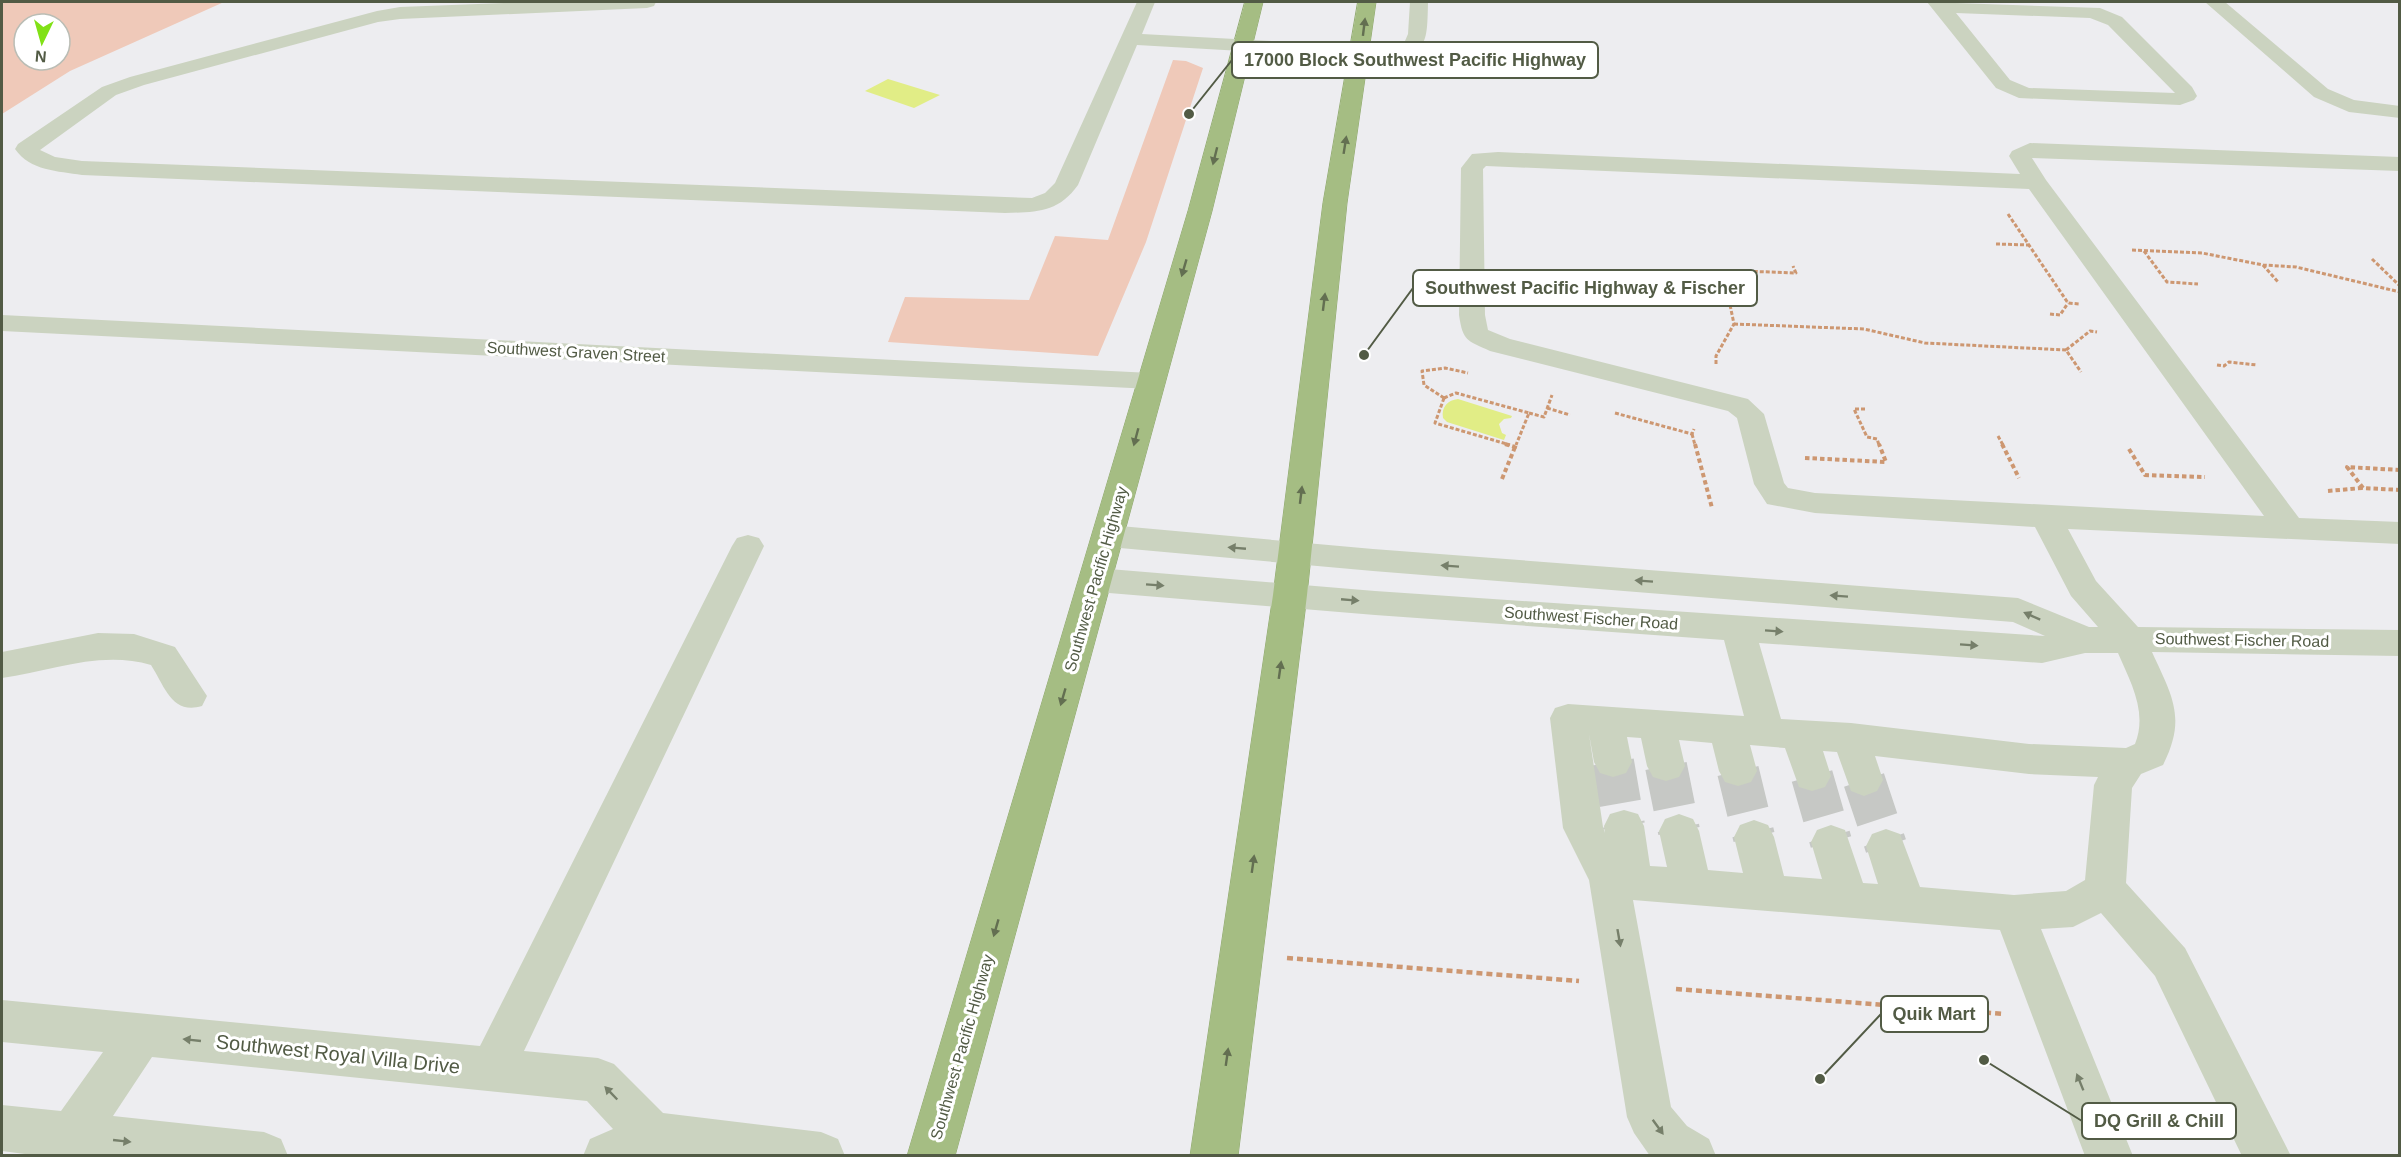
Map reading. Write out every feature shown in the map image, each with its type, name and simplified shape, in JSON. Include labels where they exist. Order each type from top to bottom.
[{"type":"highway","name":"Southwest Pacific Highway","points":[[931,1155],[1097,580],[1200,211],[1254,2]]},
{"type":"highway","points":[[1214,1155],[1290,595],[1335,203],[1361,52],[1367,2]]},
{"type":"street","points":[[647,2],[400,13],[377,17],[110,91],[26,148],[31,155],[49,163],[82,168],[1005,206],[1039,205],[1057,197],[1066,184],[1146,2]]},
{"type":"street","points":[[1130,39],[1361,52],[1401,52],[1412,47],[1417,41],[1419,2]]},
{"type":"street","points":[[2214,2],[2321,93],[2349,106],[2400,112]]},
{"type":"street","points":[[1939,4],[2092,7],[2115,21],[2185,91],[2187,96],[2180,99],[2026,94],[2013,90],[2003,84],[1939,4]]},
{"type":"street","points":[[2289,526],[2036,182],[2020,156],[2030,150],[2400,164]]},
{"type":"street","points":[[2036,182],[1480,159],[1472,168],[1472,315],[1475,333],[1500,345],[1737,405],[1750,414],[1769,484],[1778,497],[1815,503],[2046,517],[2289,526],[2400,533]]},
{"type":"street","name":"Southwest Graven Street","points":[[2,323],[1151,381]]},
{"type":"street","points":[[2046,517],[2083,588],[2129,639],[2157,702],[2157,736],[2150,754],[2128,763],[2029,759],[1851,738],[1569,718],[1583,828],[1621,881],[2014,913],[2073,909],[2105,890]]},
{"type":"street","name":"Southwest Fischer Road","points":[[1109,536],[1295,554],[2018,610],[2085,640]]},
{"type":"street","points":[[492,1069],[748,546]]},
{"type":"street","name":"Southwest Fischer Road","points":[[1097,580],[2042,650],[2085,640],[2129,639],[2400,643]]},
{"type":"street","points":[[1738,628],[1783,734],[1812,776]]},
{"type":"street","points":[[2,665],[98,646],[134,647],[163,656],[189,696]]},
{"type":"street","points":[[1606,720],[1613,762]]},
{"type":"street","points":[[1657,724],[1666,766]]},
{"type":"street","points":[[1727,729],[1738,771]]},
{"type":"street","points":[[1851,738],[1864,780]]},
{"type":"street","points":[[2128,763],[2113,785],[2105,890],[2170,962],[2267,1155]]},
{"type":"street","points":[[1624,826],[1621,881],[1650,1117],[1670,1143],[1692,1155]]},
{"type":"street","points":[[1680,831],[1691,887]]},
{"type":"street","points":[[1754,837],[1768,893]]},
{"type":"street","points":[[1832,842],[1848,900]]},
{"type":"street","points":[[1886,846],[1905,904]]},
{"type":"street","points":[[2014,913],[2109,1155]]},
{"type":"street","name":"Southwest Royal Villa Drive","points":[[2,1022],[598,1080],[648,1145]]},
{"type":"street","points":[[72,1136],[141,1035]]},
{"type":"street","points":[[2,1128],[264,1155]]},
{"type":"street","points":[[607,1155],[648,1145],[821,1155]]},
{"type":"path","points":[[1996,244],[2030,246]]},
{"type":"path","points":[[2084,248],[2202,253],[2263,265],[2296,267],[2400,292]]},
{"type":"path","points":[[2144,251],[2168,282],[2198,284]]},
{"type":"path","points":[[2372,259],[2400,286]]},
{"type":"path","points":[[2263,265],[2279,284]]},
{"type":"path","points":[[1712,508],[1692,434],[1699,417],[1717,399],[1716,356],[1734,324],[1725,281],[1743,271],[1796,273],[1793,266]]},
{"type":"path","points":[[2050,314],[2060,315],[2068,303]]},
{"type":"path","points":[[1734,324],[1864,329],[1925,343],[2066,350],[2081,372]]},
{"type":"path","points":[[1444,398],[1425,389],[1421,379],[1422,371],[1432,368],[1452,368],[1474,374]]},
{"type":"path","points":[[1515,447],[1435,423],[1444,398],[1456,393],[1544,417],[1552,396]]},
{"type":"path","points":[[1541,393],[1563,398]]},
{"type":"path","points":[[1548,408],[1570,414]]},
{"type":"path","points":[[1761,456],[1886,462],[1877,439],[1867,437],[1854,409],[1865,409]]},
{"type":"path","points":[[1606,410],[1692,434]]},
{"type":"path","points":[[1502,479],[1528,413]]},
{"type":"path","points":[[2129,449],[2145,475],[2254,479]]},
{"type":"path","points":[[2400,470],[2347,467],[2363,488],[2400,490]]},
{"type":"shaded area","points":[[2,2],[224,2],[72,70],[72,12],[12,12],[12,72],[68,72],[2,114]]},
{"type":"shaded area","points":[[1173,60],[1186,61],[1203,68],[1146,242],[1098,356],[888,342],[905,297],[1029,300],[1055,236],[1108,240]]},
{"type":"shaded area","points":[[888,79],[940,95],[914,108],[865,91]]},
{"type":"shaded area","points":[[1458,399],[1512,416],[1499,424],[1502,433],[1506,435],[1504,440],[1447,422],[1443,418],[1444,407]]},
{"type":"tunnel","points":[[1613,762],[1624,826]]},
{"type":"tunnel","points":[[1666,766],[1679,831]]},
{"type":"tunnel","points":[[1738,771],[1754,837]]},
{"type":"tunnel","points":[[1812,776],[1831,842]]},
{"type":"tunnel","points":[[1864,780],[1886,846]]},
{"type":"place","name":"17000 Block Southwest Pacific Highway","points":[[1189,114]]},
{"type":"place","name":"Southwest Pacific Highway & Fischer","points":[[1364,355]]},
{"type":"place","name":"DQ Grill & Chill","points":[[1984,1060]]},
{"type":"place","name":"Quik Mart","points":[[1820,1079]]}]
